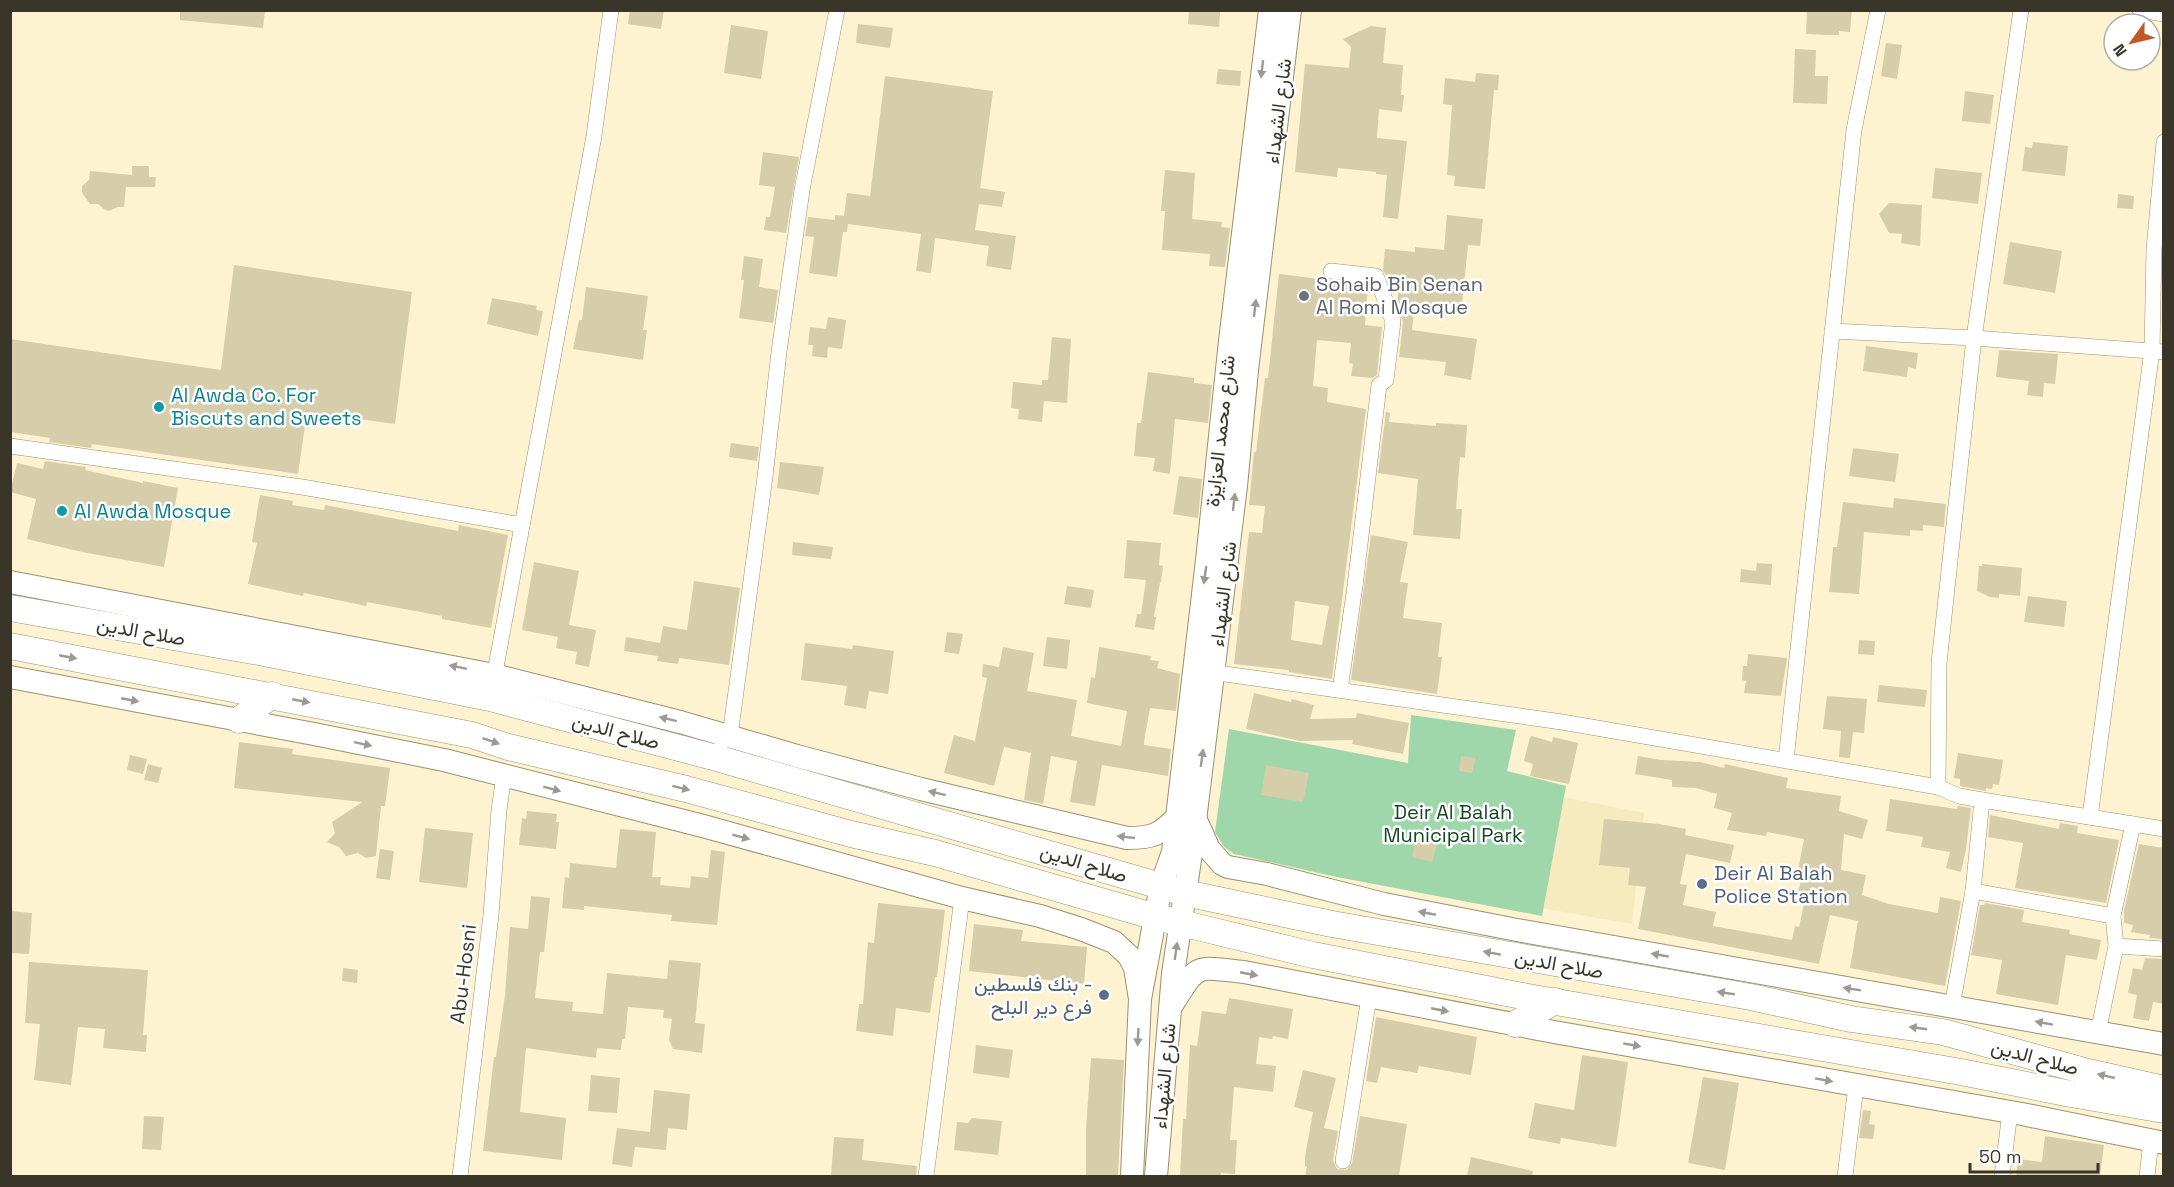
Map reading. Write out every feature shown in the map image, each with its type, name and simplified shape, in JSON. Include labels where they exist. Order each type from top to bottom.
[{"type":"highway","name":"صلاح الدين","points":[[10,608],[259,652],[492,687],[713,757],[1173,889],[1332,924],[1750,997],[1851,1019],[1943,1032],[2088,1072],[2163,1089]]},
{"type":"highway","name":"صلاح الدين","points":[[10,646],[472,735],[508,747],[686,789],[851,834],[935,853],[1168,920],[1313,955],[1555,1001],[2163,1110]]},
{"type":"highway","points":[[239,720],[272,695]]},
{"type":"highway","points":[[1515,1024],[1555,1001]]},
{"type":"main road","name":"شارع محمد العزايزة","points":[[1186,816],[1204,671],[1228,352],[1270,10]]},
{"type":"main road","name":"شارع الشهداء","points":[[1204,671],[1290,10]]},
{"type":"main road","points":[[10,582],[492,687],[730,736],[921,789],[1127,838],[1154,836],[1186,816]]},
{"type":"main road","points":[[10,677],[444,760],[715,830],[962,898],[1040,916],[1114,942],[1129,956],[1135,968],[1140,999]]},
{"type":"main road","points":[[1168,920],[1186,816]]},
{"type":"main road","points":[[1186,816],[1209,849],[1222,864],[1228,867],[1268,874],[1384,904],[1467,921],[2163,1044]]},
{"type":"main road","name":"شارع الشهداء","points":[[1132,1176],[1140,999],[1168,920]]},
{"type":"main road","name":"شارع الشهداء","points":[[1156,1176],[1169,1008],[1168,920]]},
{"type":"main road","points":[[1169,1008],[1192,974],[1204,968],[1244,972],[1515,1024],[2010,1112],[2157,1142]]},
{"type":"street","points":[[492,687],[594,136],[611,10]]},
{"type":"street","points":[[713,757],[722,743],[730,736],[764,488],[778,352],[802,190],[837,10]]},
{"type":"street","points":[[1786,760],[1854,130],[1878,10]]},
{"type":"street","points":[[1938,787],[1939,663],[1974,338],[2021,10]]},
{"type":"street","points":[[2140,10],[2163,13]]},
{"type":"street","points":[[2090,817],[2158,351],[2154,249],[2163,142]]},
{"type":"street","points":[[1331,271],[1376,276],[1393,321],[1386,380],[1379,386],[1340,690]]},
{"type":"street","points":[[1832,331],[2158,351]]},
{"type":"street","points":[[10,446],[302,487],[522,525]]},
{"type":"street","points":[[1204,671],[1562,723],[1938,787],[1959,796],[2163,829]]},
{"type":"street","name":"Abu-Hosni","points":[[460,1176],[491,915],[504,775]]},
{"type":"street","points":[[1952,1006],[1973,891],[1982,800]]},
{"type":"street","points":[[2098,1033],[2115,946],[2112,916],[2133,824]]},
{"type":"street","points":[[1973,891],[2112,916]]},
{"type":"street","points":[[926,1176],[962,898]]},
{"type":"street","points":[[2115,946],[2163,949]]},
{"type":"street","points":[[1343,1161],[1369,997]]},
{"type":"street","points":[[1845,1176],[1856,1086]]},
{"type":"street","points":[[2002,1176],[2010,1112]]},
{"type":"street","points":[[2147,1176],[2157,1142]]},
{"type":"shaded area","points":[[1564,797],[1644,813],[1632,924],[1541,908]]},
{"type":"green space","name":"Deir Al Balah Municipal Park","points":[[1411,715],[1516,730],[1507,771],[1566,786],[1542,916],[1332,876],[1234,854],[1224,847],[1215,832],[1229,729],[1408,763]]},
{"type":"building","points":[[180,10],[265,10],[263,28],[180,20]]},
{"type":"building","points":[[630,10],[664,10],[661,29],[628,24]]},
{"type":"building","points":[[1189,10],[1220,12],[1219,27],[1188,24]]},
{"type":"building","points":[[1807,10],[1852,10],[1850,32],[1839,31],[1839,35],[1806,34]]},
{"type":"building","points":[[858,24],[893,28],[890,48],[856,43]]},
{"type":"building","points":[[731,25],[768,31],[761,79],[724,73]]},
{"type":"building","points":[[1371,26],[1386,28],[1383,63],[1403,65],[1402,112],[1379,109],[1377,138],[1407,141],[1398,219],[1383,217],[1387,175],[1338,168],[1337,177],[1295,172],[1305,64],[1349,68],[1351,47],[1343,39]]},
{"type":"building","points":[[1886,43],[1902,45],[1897,79],[1881,76]]},
{"type":"building","points":[[1795,49],[1816,50],[1815,76],[1828,76],[1827,104],[1793,103]]},
{"type":"building","points":[[1218,69],[1241,71],[1240,86],[1216,84]]},
{"type":"building","points":[[1476,73],[1499,75],[1498,90],[1494,90],[1485,189],[1454,186],[1455,176],[1447,175],[1452,105],[1443,104],[1445,78],[1475,82]]},
{"type":"building","points":[[885,76],[993,91],[980,188],[1005,192],[1002,207],[979,204],[975,230],[1016,236],[1011,270],[986,266],[989,246],[935,238],[931,273],[916,271],[921,234],[848,224],[847,232],[843,232],[837,277],[809,273],[814,237],[805,236],[808,217],[835,220],[835,215],[844,216],[847,193],[870,196]]},
{"type":"building","points":[[1965,91],[1994,95],[1990,124],[1962,121]]},
{"type":"building","points":[[2033,142],[2068,146],[2065,176],[2022,171],[2025,147],[2032,148]]},
{"type":"building","points":[[763,152],[799,157],[786,233],[764,230],[766,217],[770,217],[775,187],[759,185]]},
{"type":"building","points":[[132,166],[149,166],[149,177],[156,177],[155,187],[126,187],[124,207],[108,211],[98,204],[90,204],[82,193],[82,186],[89,180],[90,171],[132,175]]},
{"type":"building","points":[[1935,168],[1982,173],[1978,204],[1932,198]]},
{"type":"building","points":[[1165,170],[1195,173],[1192,219],[1222,222],[1221,227],[1230,228],[1225,267],[1209,266],[1210,254],[1162,250],[1165,211],[1161,211]]},
{"type":"building","points":[[2118,194],[2134,196],[2133,209],[2117,208]]},
{"type":"building","points":[[1889,203],[1922,205],[1920,246],[1901,243],[1902,234],[1889,233],[1879,214]]},
{"type":"building","points":[[1447,215],[1483,219],[1480,246],[1468,245],[1462,305],[1415,303],[1412,330],[1477,339],[1471,380],[1444,375],[1446,362],[1399,357],[1403,322],[1397,304],[1400,276],[1386,275],[1383,270],[1385,249],[1415,252],[1415,247],[1444,250]]},
{"type":"building","points":[[2010,242],[2062,251],[2055,293],[2003,284]]},
{"type":"building","points":[[744,256],[763,259],[759,287],[778,290],[773,323],[739,318],[744,280],[741,280]]},
{"type":"building","points":[[234,265],[412,292],[395,424],[307,412],[298,474],[92,444],[91,448],[49,442],[50,438],[10,432],[10,339],[221,370]]},
{"type":"building","points":[[1279,274],[1368,285],[1365,325],[1382,327],[1377,375],[1372,378],[1351,376],[1353,364],[1349,363],[1351,343],[1317,340],[1313,386],[1328,388],[1327,402],[1366,409],[1332,679],[1289,672],[1289,670],[1234,664],[1249,532],[1262,533],[1265,506],[1249,505],[1265,378],[1268,378]],"holes":[[[1295,601],[1329,606],[1322,645],[1291,640]]]},
{"type":"building","points":[[586,287],[648,296],[643,330],[647,330],[643,360],[573,349],[579,320],[582,320]]},
{"type":"building","points":[[492,298],[537,306],[536,310],[543,311],[538,336],[487,324]]},
{"type":"building","points":[[828,317],[846,320],[842,349],[828,347],[827,358],[812,356],[813,345],[808,345],[810,327],[826,329]]},
{"type":"building","points":[[1052,337],[1071,339],[1067,403],[1044,401],[1042,422],[1018,419],[1019,409],[1011,408],[1013,382],[1042,385],[1042,380],[1048,380]]},
{"type":"building","points":[[1866,346],[1918,353],[1916,369],[1908,367],[1907,377],[1863,371]]},
{"type":"building","points":[[1999,350],[2058,354],[2055,384],[2044,383],[2043,397],[2027,395],[2029,381],[1996,377]]},
{"type":"building","points":[[1148,372],[1194,378],[1194,383],[1212,385],[1208,423],[1175,419],[1170,474],[1153,471],[1155,458],[1134,456],[1137,423],[1141,423]]},
{"type":"building","points":[[1386,412],[1390,413],[1389,422],[1436,426],[1436,423],[1467,425],[1465,458],[1460,457],[1456,509],[1462,509],[1460,539],[1413,535],[1418,479],[1378,473]]},
{"type":"building","points":[[731,443],[759,447],[757,461],[729,457]]},
{"type":"building","points":[[1853,448],[1899,454],[1895,482],[1849,476]]},
{"type":"building","points":[[45,461],[86,467],[85,470],[178,488],[164,567],[27,539],[36,499],[10,492],[17,463],[43,469]]},
{"type":"building","points":[[780,462],[824,467],[819,495],[777,488]]},
{"type":"building","points":[[1179,476],[1202,479],[1198,518],[1173,514]]},
{"type":"building","points":[[260,495],[293,501],[292,505],[324,510],[325,505],[458,531],[459,525],[508,535],[491,628],[367,602],[366,606],[248,584],[257,543],[252,542]]},
{"type":"building","points":[[1894,498],[1946,504],[1944,527],[1923,525],[1923,531],[1910,530],[1910,536],[1864,532],[1859,594],[1829,592],[1833,547],[1837,547],[1843,502],[1893,508]]},
{"type":"building","points":[[1371,535],[1408,542],[1400,582],[1408,583],[1403,618],[1442,623],[1438,657],[1442,657],[1437,694],[1351,680]]},
{"type":"building","points":[[1127,540],[1161,543],[1159,565],[1163,566],[1154,617],[1156,617],[1154,630],[1135,627],[1137,614],[1141,614],[1146,580],[1124,578]]},
{"type":"building","points":[[793,542],[833,547],[831,559],[792,555]]},
{"type":"building","points":[[534,562],[579,571],[569,625],[596,630],[589,667],[575,664],[577,652],[556,648],[558,637],[522,630]]},
{"type":"building","points":[[1757,563],[1772,564],[1771,585],[1740,582],[1741,569],[1756,571]]},
{"type":"building","points":[[1982,564],[2022,568],[2020,596],[1999,594],[1999,598],[1990,597],[1977,591],[1979,566]]},
{"type":"building","points":[[694,581],[740,588],[729,665],[679,658],[678,664],[657,661],[658,656],[624,651],[626,637],[660,643],[663,626],[687,630]]},
{"type":"building","points":[[1067,586],[1094,590],[1091,608],[1064,604]]},
{"type":"building","points":[[2028,596],[2067,601],[2064,627],[2024,622]]},
{"type":"building","points":[[947,632],[963,634],[959,654],[944,652]]},
{"type":"building","points":[[1047,637],[1070,640],[1067,669],[1043,666]]},
{"type":"building","points":[[1859,640],[1875,641],[1874,655],[1858,654]]},
{"type":"building","points":[[805,643],[852,649],[853,645],[894,651],[888,694],[869,691],[866,709],[844,705],[847,686],[801,680]]},
{"type":"building","points":[[1003,647],[1034,653],[1027,691],[1077,700],[1071,736],[1121,746],[1127,711],[1087,703],[1091,677],[1095,678],[1099,647],[1151,656],[1150,660],[1159,661],[1157,668],[1180,674],[1176,711],[1150,708],[1144,742],[1144,745],[1171,749],[1168,776],[1102,765],[1095,806],[1070,802],[1077,761],[1051,756],[1043,804],[1024,800],[1031,753],[1004,747],[994,786],[944,773],[954,735],[975,741],[987,678],[982,677],[983,664],[999,667]]},
{"type":"building","points":[[1748,654],[1787,658],[1781,696],[1744,693],[1746,681],[1742,680],[1743,666],[1747,666]]},
{"type":"building","points":[[1879,685],[1927,690],[1925,707],[1877,702]]},
{"type":"building","points":[[1254,693],[1314,705],[1310,719],[1356,718],[1357,713],[1409,723],[1403,754],[1352,744],[1353,740],[1300,741],[1246,729]]},
{"type":"building","points":[[1827,696],[1867,699],[1864,733],[1853,732],[1850,758],[1839,757],[1841,731],[1823,729]]},
{"type":"building","points":[[1532,736],[1552,742],[1553,737],[1578,743],[1569,784],[1530,776],[1533,764],[1524,761]]},
{"type":"building","points":[[239,742],[293,749],[292,754],[390,768],[385,806],[381,806],[376,856],[366,858],[358,853],[346,856],[339,847],[327,842],[335,833],[332,822],[362,802],[234,788]]},
{"type":"building","points":[[1958,753],[2003,760],[1999,785],[1993,784],[1992,789],[1986,788],[1986,791],[1960,786],[1960,779],[1954,778]]},
{"type":"building","points":[[130,755],[147,759],[143,774],[127,770]]},
{"type":"building","points":[[1461,756],[1476,758],[1472,773],[1459,771]]},
{"type":"building","points":[[1638,756],[1700,762],[1724,768],[1725,764],[1788,778],[1786,788],[1841,796],[1839,811],[1868,820],[1862,839],[1844,834],[1841,870],[1866,875],[1862,895],[1889,904],[1938,913],[1940,897],[1961,901],[1945,986],[1850,968],[1858,921],[1830,915],[1819,964],[1638,929],[1646,887],[1628,885],[1630,868],[1599,865],[1604,819],[1686,829],[1685,835],[1734,845],[1730,863],[1686,854],[1680,884],[1687,885],[1683,905],[1716,912],[1713,926],[1792,940],[1795,926],[1799,927],[1806,894],[1798,893],[1802,876],[1797,875],[1804,839],[1767,832],[1766,836],[1727,830],[1732,813],[1714,808],[1717,794],[1696,788],[1672,787],[1672,780],[1635,774]]},
{"type":"building","points":[[148,764],[162,768],[158,783],[144,780]]},
{"type":"building","points":[[1266,765],[1309,773],[1303,802],[1261,795]]},
{"type":"building","points":[[1890,799],[1957,809],[1958,806],[1971,808],[1961,872],[1946,868],[1950,852],[1921,847],[1923,837],[1886,831]]},
{"type":"building","points":[[527,811],[557,814],[556,822],[559,822],[556,849],[519,845],[522,818],[526,819]]},
{"type":"building","points":[[1990,815],[2059,829],[2060,823],[2078,826],[2077,833],[2119,840],[2106,903],[2015,888],[2023,843],[1988,837]]},
{"type":"building","points":[[425,828],[473,833],[467,888],[419,882]]},
{"type":"building","points":[[620,829],[656,832],[652,877],[661,877],[660,885],[690,888],[691,876],[708,878],[711,850],[725,852],[717,925],[671,921],[672,915],[584,906],[584,910],[562,908],[565,877],[569,878],[570,863],[616,868]]},
{"type":"building","points":[[1417,835],[1438,840],[1432,862],[1412,857]]},
{"type":"building","points":[[2139,844],[2163,848],[2163,939],[2149,938],[2150,935],[2131,932],[2133,925],[2124,923],[2124,910]]},
{"type":"building","points":[[380,849],[394,851],[390,880],[376,878]]},
{"type":"building","points":[[531,896],[550,898],[544,952],[540,952],[535,998],[573,1002],[572,1011],[603,1014],[607,973],[667,979],[669,960],[701,963],[695,1023],[705,1024],[702,1053],[673,1049],[669,1040],[672,1019],[663,1018],[664,1010],[628,1007],[625,1039],[622,1039],[621,1050],[597,1048],[596,1058],[526,1048],[520,1112],[566,1118],[562,1160],[483,1151],[494,1057],[496,1057],[505,995],[510,927],[528,929]]},
{"type":"building","points":[[878,903],[945,910],[930,1013],[896,1008],[893,1036],[856,1031],[859,1004],[863,1004],[868,942],[874,943]]},
{"type":"building","points":[[1985,903],[2024,910],[2022,922],[2070,930],[2069,934],[2101,940],[2097,960],[2066,955],[2058,1005],[1996,994],[2002,960],[1971,955],[1980,905]]},
{"type":"building","points":[[10,911],[32,913],[29,954],[10,953]]},
{"type":"building","points":[[974,924],[1023,930],[1021,941],[1087,947],[1084,984],[969,971]]},
{"type":"building","points":[[2145,958],[2163,959],[2163,1004],[2153,1002],[2149,1021],[2133,1018],[2137,995],[2128,993],[2133,968],[2142,970]]},
{"type":"building","points":[[29,962],[148,970],[143,1035],[147,1035],[146,1052],[103,1048],[105,1029],[78,1027],[71,1085],[34,1080],[40,1024],[25,1023]]},
{"type":"building","points":[[343,968],[358,970],[357,983],[342,981]]},
{"type":"building","points":[[1229,998],[1293,1009],[1288,1039],[1273,1036],[1272,1039],[1259,1037],[1256,1064],[1276,1066],[1273,1092],[1234,1087],[1230,1140],[1237,1140],[1235,1174],[1180,1176],[1190,1045],[1197,1046],[1202,1011],[1226,1014]]},
{"type":"building","points":[[1376,1017],[1477,1037],[1471,1075],[1419,1066],[1417,1073],[1381,1067],[1377,1083],[1366,1081]]},
{"type":"building","points":[[976,1045],[1013,1050],[1009,1078],[973,1073]]},
{"type":"building","points":[[1582,1055],[1628,1062],[1616,1147],[1561,1138],[1560,1144],[1528,1138],[1535,1103],[1574,1110]]},
{"type":"building","points":[[1091,1058],[1124,1060],[1118,1176],[1086,1176],[1086,1129]]},
{"type":"building","points":[[1303,1070],[1336,1078],[1324,1128],[1338,1131],[1333,1160],[1337,1169],[1347,1170],[1352,1163],[1360,1116],[1407,1124],[1399,1176],[1305,1176],[1307,1167],[1305,1157],[1313,1112],[1294,1107]]},
{"type":"building","points":[[591,1075],[620,1078],[617,1113],[588,1111]]},
{"type":"building","points":[[1703,1077],[1739,1083],[1725,1170],[1688,1163]]},
{"type":"building","points":[[654,1090],[690,1094],[687,1130],[668,1128],[666,1150],[635,1147],[632,1167],[612,1164],[617,1128],[650,1132]]},
{"type":"building","points":[[1863,1110],[1871,1111],[1869,1124],[1875,1125],[1873,1139],[1859,1138]]},
{"type":"building","points":[[144,1116],[164,1117],[161,1150],[142,1149]]},
{"type":"building","points":[[972,1118],[1002,1121],[998,1155],[954,1150],[957,1122],[968,1123]]},
{"type":"building","points":[[2045,1136],[2104,1145],[2100,1176],[2016,1176],[2018,1159],[2042,1162]]},
{"type":"building","points":[[834,1137],[864,1139],[862,1160],[917,1166],[916,1176],[831,1176]]},
{"type":"building","points":[[1471,1157],[1533,1171],[1532,1176],[1467,1176]]},
{"type":"place","name":"Sohaib Bin Senan Al Romi Mosque","points":[[1304,296]]},
{"type":"place","name":"Al Awda Co. For Biscuts and Sweets","points":[[159,407]]},
{"type":"place","name":"Al Awda Mosque","points":[[62,511]]},
{"type":"place","name":"Deir Al Balah Police Station","points":[[1702,884]]},
{"type":"place","name":"بنك فلسطين - فرع دير البلح","points":[[1104,995]]}]
